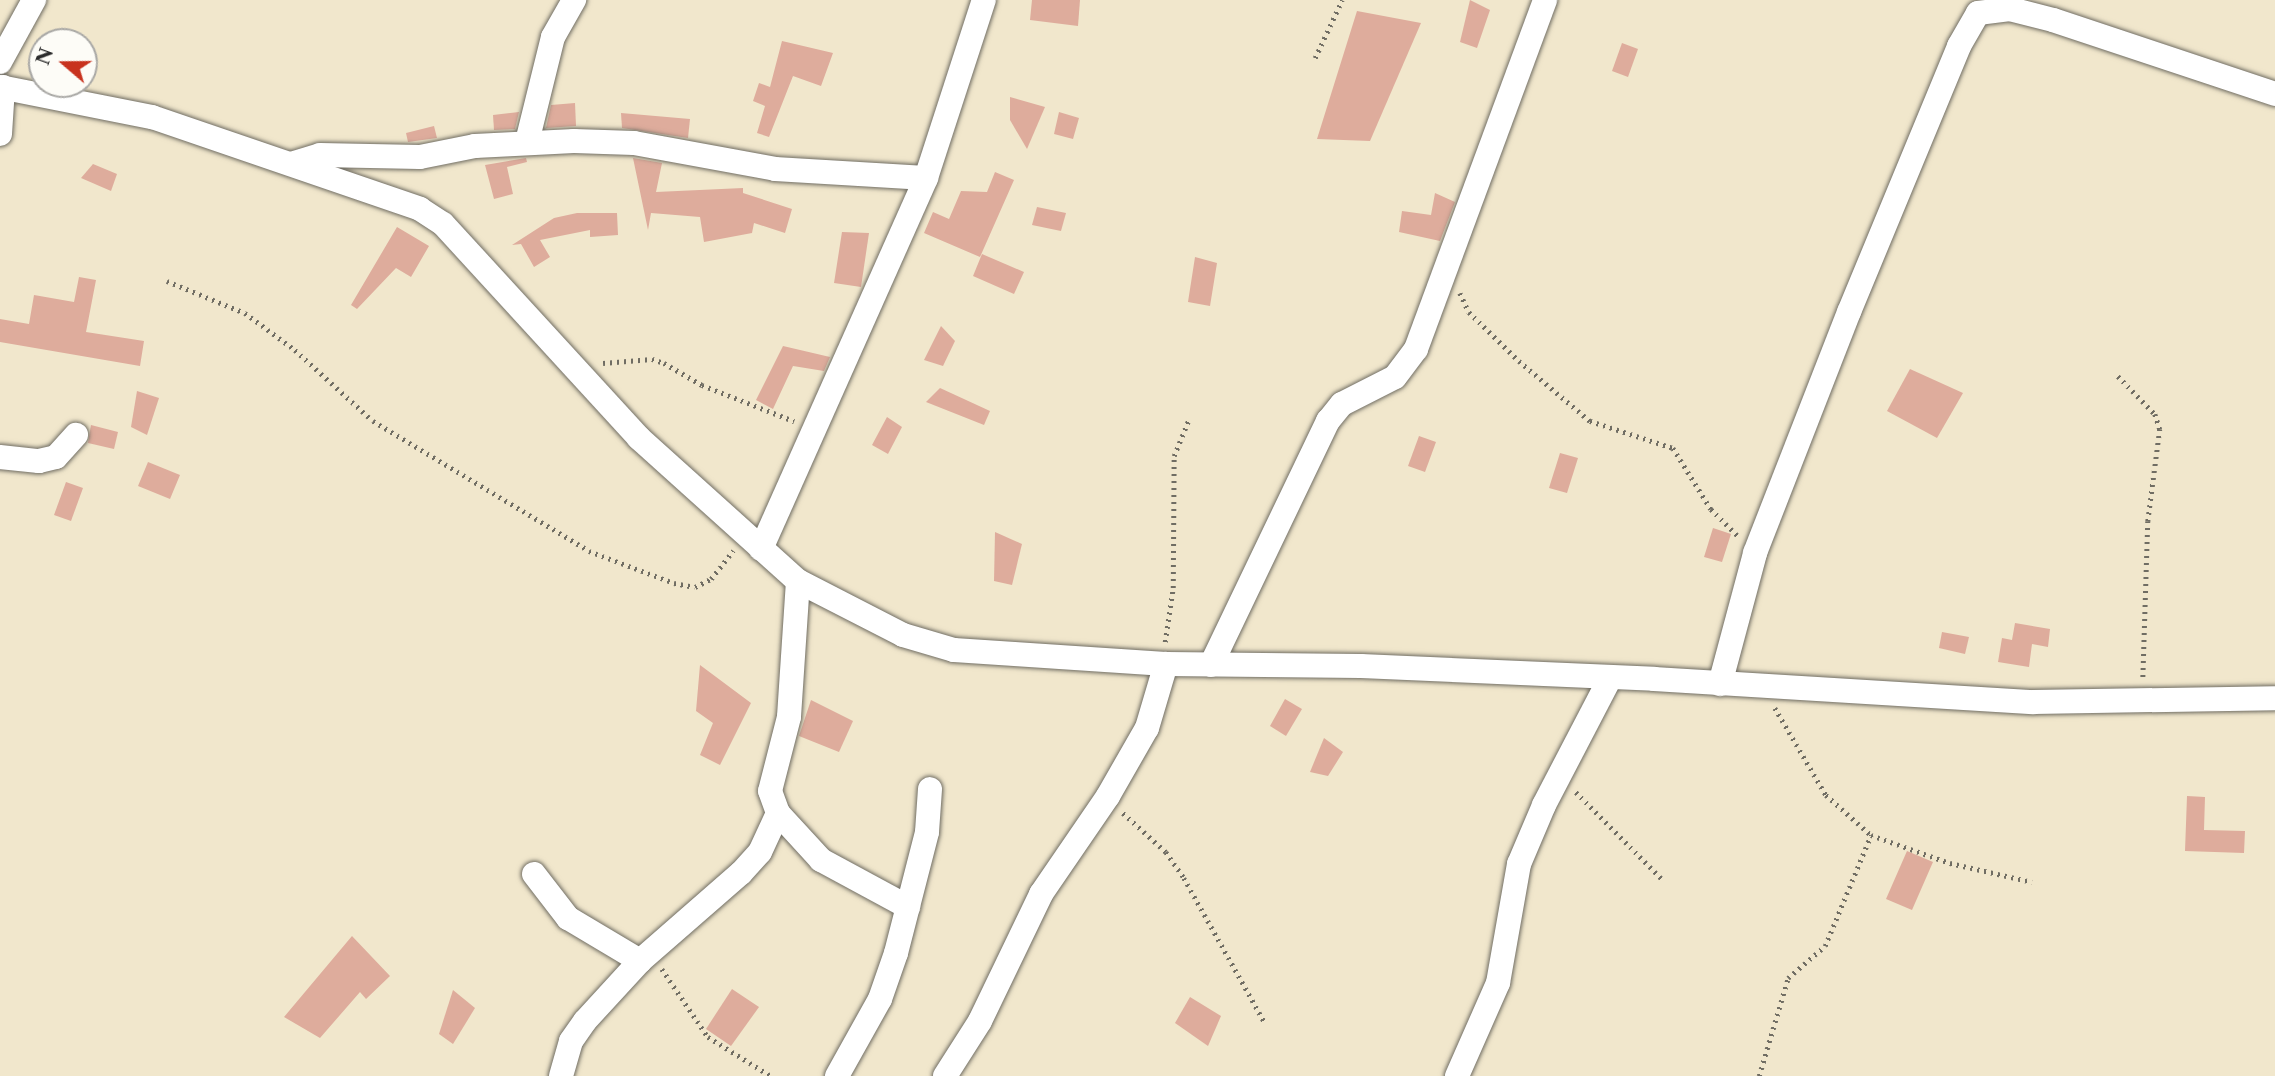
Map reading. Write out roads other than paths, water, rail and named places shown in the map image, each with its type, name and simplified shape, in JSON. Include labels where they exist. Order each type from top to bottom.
[{"type":"street","points":[[0,62],[34,0]]},
{"type":"street","points":[[753,542],[817,431],[926,178],[984,0]]},
{"type":"street","points":[[1211,665],[1328,421],[1342,404],[1403,370],[1416,349],[1545,0]]},
{"type":"street","points":[[527,142],[553,37],[573,1]]},
{"type":"street","points":[[1720,684],[1755,553],[1849,312],[1959,46],[1978,13],[2010,9],[2053,20],[2275,94]]},
{"type":"street","points":[[0,134],[2,87],[152,117],[391,197],[443,224],[508,299],[570,361],[639,438],[798,581],[903,635],[954,650],[1164,664],[1361,666],[2033,702],[2275,698]]},
{"type":"street","points":[[291,164],[320,155],[420,157],[527,142],[634,143],[775,169],[926,178]]},
{"type":"street","points":[[0,457],[39,461],[56,457],[76,435]]},
{"type":"street","points":[[798,581],[789,717],[770,791],[778,813],[821,860],[908,907]]},
{"type":"street","points":[[945,1076],[980,1021],[1041,894],[1108,796],[1147,728],[1164,664]]},
{"type":"street","points":[[1457,1076],[1498,983],[1519,864],[1558,779],[1610,678]]},
{"type":"street","points":[[837,1076],[880,999],[908,907],[931,811],[930,789]]},
{"type":"street","points":[[561,1076],[572,1041],[585,1021],[640,961],[741,873],[760,852],[778,813]]},
{"type":"street","points":[[534,874],[568,918],[640,961]]}]
